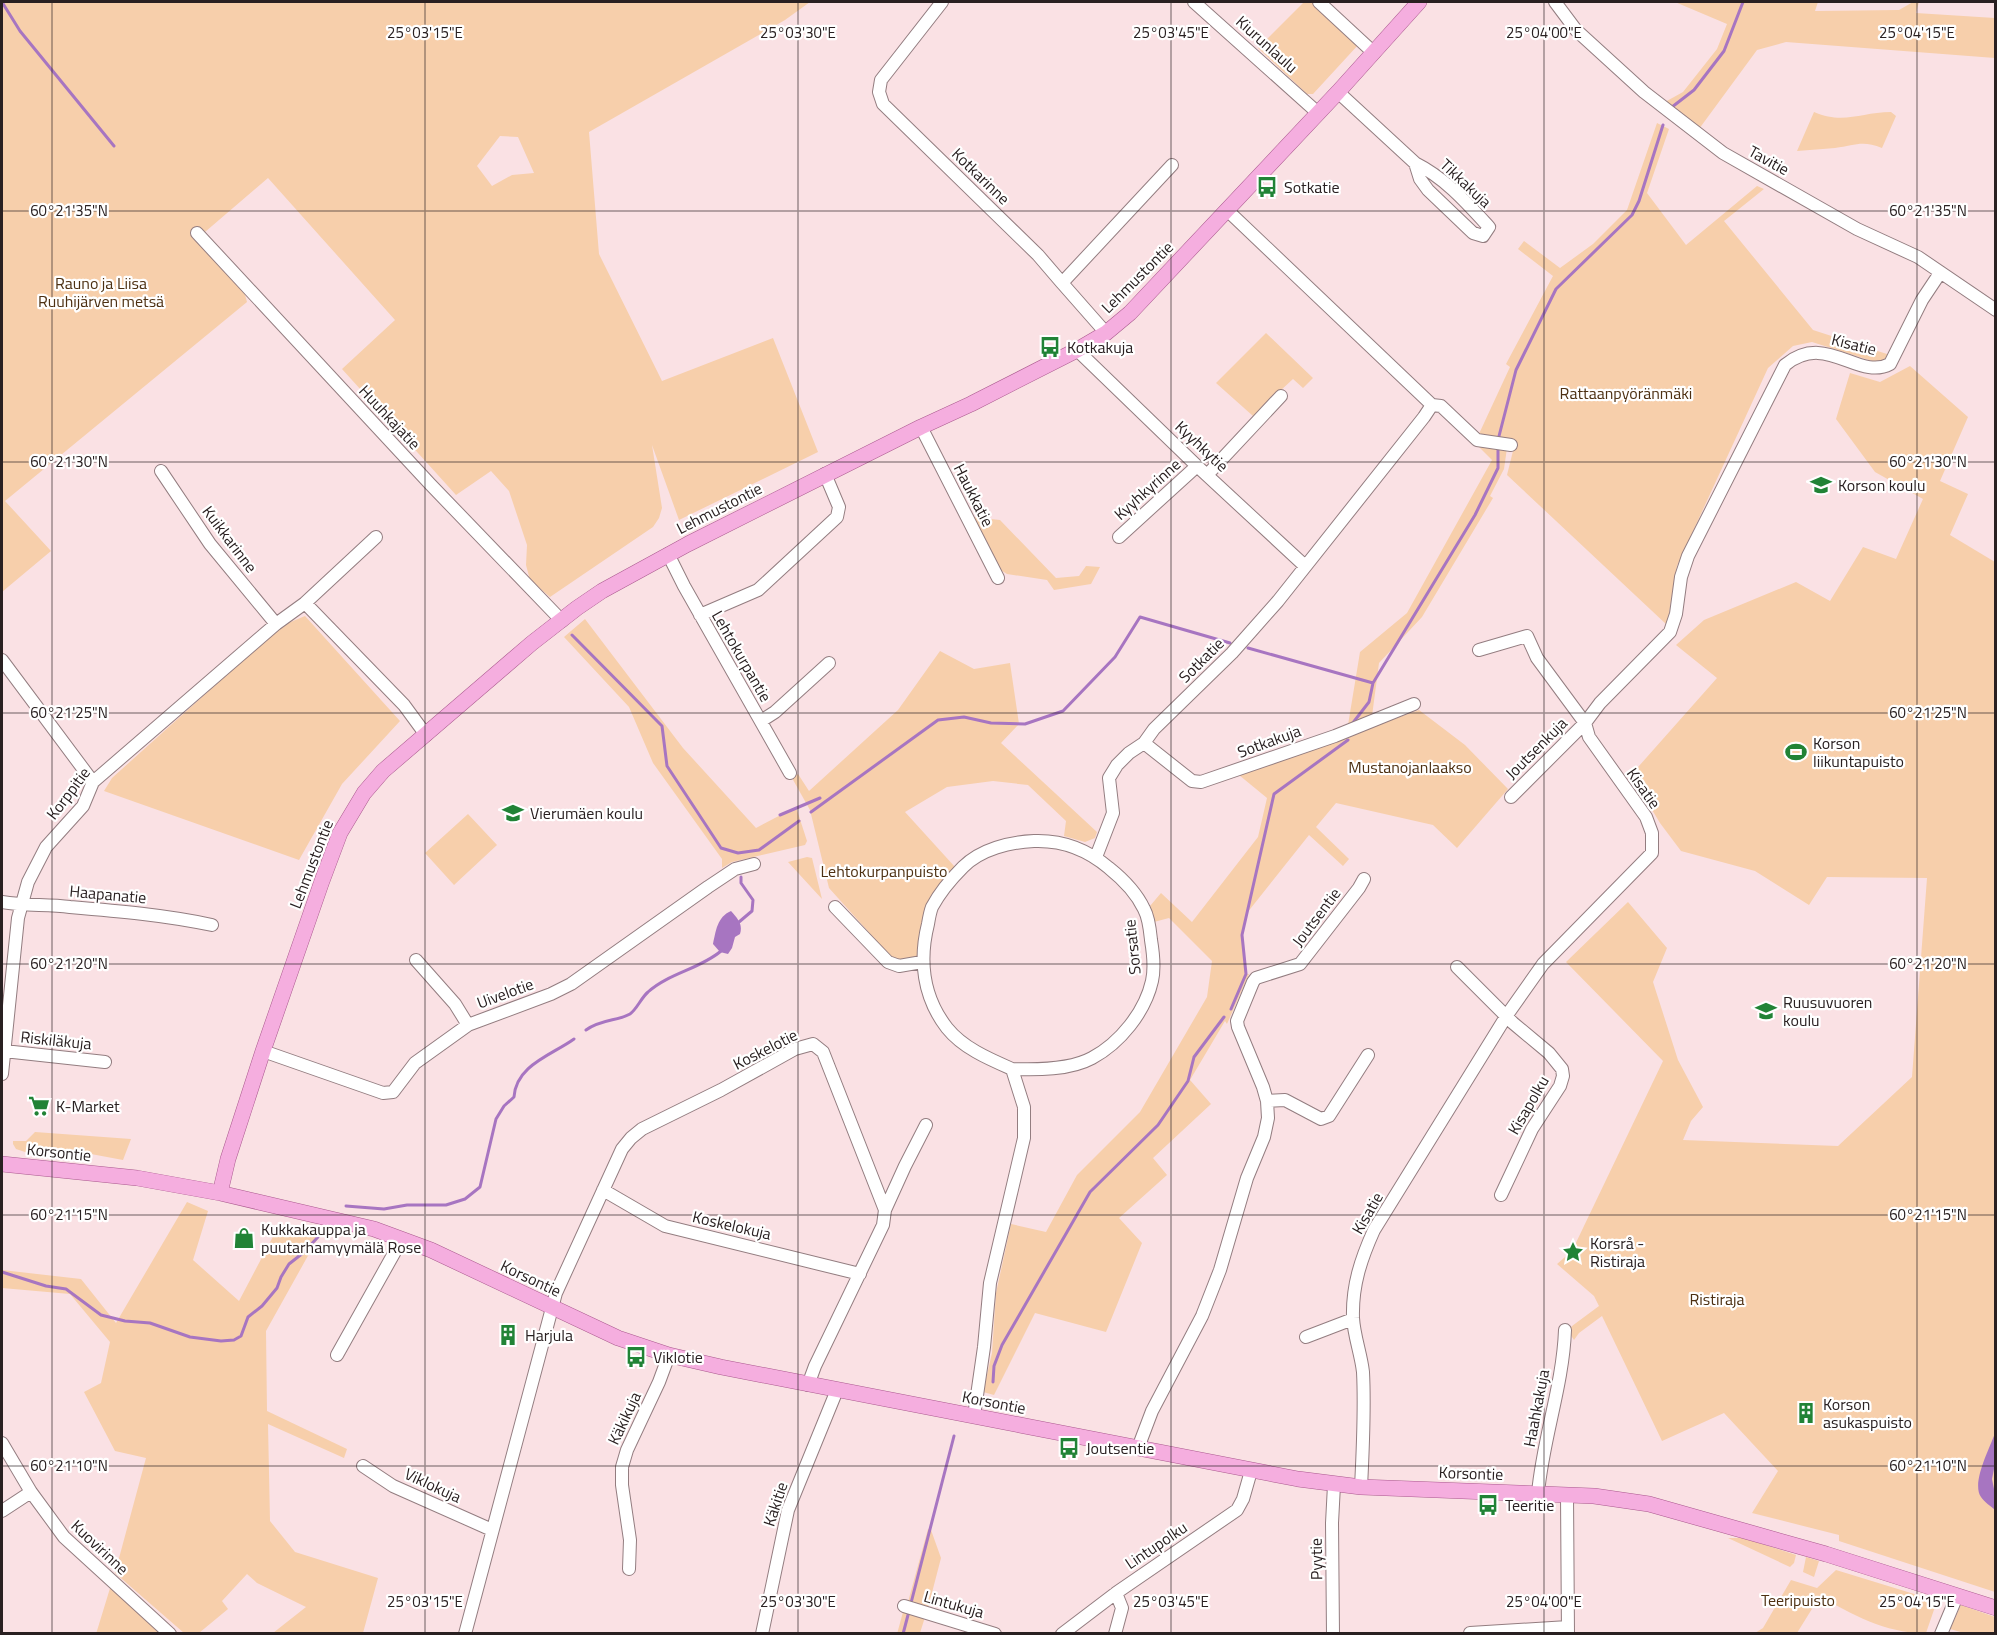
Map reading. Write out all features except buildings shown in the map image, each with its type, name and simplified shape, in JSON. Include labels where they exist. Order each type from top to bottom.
[{"type":"main road","name":"Lehmustontie","points":[[220,1193],[228,1159],[263,1051],[340,833],[364,794],[383,771],[499,671],[602,591],[668,554],[825,474],[971,404],[1106,333],[1130,314],[1419,2]]},
{"type":"main road","name":"Korsontie","points":[[2,1164],[137,1178],[220,1193],[374,1229],[402,1239],[618,1338],[669,1356],[1251,1471],[1334,1485],[1594,1496],[1649,1504],[1826,1554],[1995,1608]]},
{"type":"street","name":"Kotkarinne","points":[[942,2],[881,80],[879,92],[883,104],[1038,255],[1062,284]]},
{"type":"street","name":"Kiurunlaulu","points":[[1194,2],[1318,113]]},
{"type":"street","points":[[1319,2],[1374,53]]},
{"type":"street","name":"Tavitie","points":[[1555,2],[1576,30],[1644,92],[1723,153],[1857,229],[1918,257],[1995,310]]},
{"type":"street","name":"Tikkakuja","points":[[1338,92],[1415,163],[1446,182],[1489,227],[1483,236],[1473,233],[1428,190],[1420,179],[1415,163]]},
{"type":"street","points":[[1106,333],[1062,284],[1172,165]]},
{"type":"street","points":[[1227,210],[1431,405],[1441,406],[1477,440],[1511,445]]},
{"type":"street","name":"Huuhkajatie","points":[[197,233],[430,484],[562,621]]},
{"type":"street","name":"Kisatie","points":[[1361,1487],[1364,1402],[1362,1368],[1353,1319],[1354,1284],[1361,1259],[1374,1230],[1507,1015],[1543,964],[1652,853],[1653,833],[1646,817],[1589,737],[1584,723],[1670,632],[1676,614],[1681,577],[1688,556],[1785,365],[1793,358],[1803,354],[1818,352],[1882,368],[1890,363],[1922,300],[1940,273]]},
{"type":"street","name":"Kyyhkytie","points":[[1077,350],[1305,566]]},
{"type":"street","points":[[1208,474],[1281,396]]},
{"type":"street","name":"Sotkatie","points":[[1096,856],[1113,813],[1109,778],[1117,765],[1144,743],[1154,729],[1232,653],[1278,601],[1424,417],[1431,405]]},
{"type":"street","name":"Haukkatie","points":[[921,427],[998,578]]},
{"type":"street","name":"Kyyhkyrinne","points":[[1119,537],[1197,466]]},
{"type":"street","name":"Kuikkarinne","points":[[162,471],[210,544],[276,624]]},
{"type":"street","points":[[700,615],[758,590],[837,517],[839,507],[825,474]]},
{"type":"street","name":"Korppitie","points":[[2,1074],[18,918],[35,866],[46,847],[83,806],[93,782],[276,624],[305,603],[376,537]]},
{"type":"street","name":"Lehtokurpantie","points":[[668,554],[790,773]]},
{"type":"street","points":[[305,603],[404,705],[426,735]]},
{"type":"street","points":[[1479,651],[1527,636],[1537,658],[1584,723]]},
{"type":"street","points":[[2,660],[93,782]]},
{"type":"street","points":[[760,721],[775,712],[829,663]]},
{"type":"street","name":"Sotkakuja","points":[[1144,743],[1192,781],[1201,782],[1345,732],[1413,704]]},
{"type":"street","name":"Joutsenkuja","points":[[1511,797],[1584,723]]},
{"type":"street","name":"Sorsatie","points":[[1040,841],[1068,845],[1096,856],[1129,885],[1145,910],[1153,952],[1152,980],[1131,1023],[1115,1042],[1092,1058],[1077,1064],[1029,1070],[1012,1069],[983,1056],[947,1028],[926,986],[922,962],[924,939],[931,908],[949,881],[967,863],[988,851],[1017,842],[1040,841]]},
{"type":"street","name":"Uivelotie","points":[[263,1051],[383,1093],[393,1092],[415,1064],[468,1025],[551,994],[571,984],[735,869],[754,864]]},
{"type":"street","name":"Joutsentie","points":[[1138,1448],[1152,1411],[1202,1316],[1247,1178],[1264,1137],[1268,1118],[1267,1101],[1238,1027],[1239,1012],[1256,978],[1300,964],[1364,879]]},
{"type":"street","name":"Haapanatie","points":[[2,902],[21,906],[67,906],[138,912],[212,925]]},
{"type":"street","points":[[835,907],[888,962],[899,966],[922,962]]},
{"type":"street","points":[[416,960],[455,1004],[468,1025]]},
{"type":"street","points":[[1457,967],[1507,1015]]},
{"type":"street","name":"Kisapolku","points":[[1502,1195],[1532,1129],[1560,1086],[1563,1076],[1562,1069],[1550,1053],[1513,1023],[1507,1015]]},
{"type":"street","name":"Koskelotie","points":[[552,1308],[556,1293],[622,1149],[631,1138],[642,1129],[721,1090],[795,1049],[813,1044],[823,1052],[885,1210]]},
{"type":"street","name":"Riskiläkuja","points":[[4,1051],[105,1062]]},
{"type":"street","points":[[1267,1101],[1286,1100],[1321,1119],[1329,1116],[1368,1055]]},
{"type":"street","points":[[974,1416],[990,1283],[1024,1138],[1024,1107],[1012,1069]]},
{"type":"street","points":[[808,1385],[814,1366],[883,1225],[885,1210],[926,1125]]},
{"type":"street","name":"Koskelokuja","points":[[603,1190],[665,1226],[860,1274]]},
{"type":"street","points":[[337,1355],[402,1239]]},
{"type":"street","points":[[465,1634],[552,1308]]},
{"type":"street","points":[[1306,1337],[1353,1319]]},
{"type":"street","name":"Haahkakuja","points":[[1538,1493],[1548,1427],[1564,1352],[1565,1330]]},
{"type":"street","name":"Käkikuja","points":[[629,1569],[630,1540],[622,1485],[622,1467],[627,1450],[669,1356]]},
{"type":"street","name":"Käkitie","points":[[762,1634],[788,1510],[837,1390]]},
{"type":"street","name":"Kuovirinne","points":[[2,1443],[31,1492],[64,1537],[170,1634]]},
{"type":"street","name":"Viklokuja","points":[[363,1466],[393,1486],[492,1530]]},
{"type":"street","name":"Lintupolku","points":[[1062,1634],[1116,1593],[1237,1510],[1243,1499],[1251,1471]]},
{"type":"street","name":"Pyytie","points":[[1333,1634],[1334,1485]]},
{"type":"street","points":[[2,1511],[31,1492]]},
{"type":"street","points":[[1470,1633],[1568,1630],[1567,1495]]},
{"type":"street","points":[[1115,1634],[1122,1608],[1116,1593]]},
{"type":"street","points":[[1941,1634],[1957,1596]]},
{"type":"street","name":"Lintukuja","points":[[904,1606],[995,1634]]},
{"type":"green space","name":"Rauno ja Liisa Ruuhijärven metsä","points":[[2,2],[810,2],[785,20],[589,132],[599,254],[662,381],[773,338],[818,452],[679,520],[652,445],[662,508],[653,527],[550,597],[530,580],[526,565],[527,545],[509,491],[491,471],[456,495],[342,369],[395,320],[268,178],[198,238],[244,291],[247,302],[5,501],[51,551],[2,592]],"holes":[[[500,136],[518,137],[534,173],[512,175],[492,186],[477,166]]]},
{"type":"green space","points":[[1304,2],[1315,2],[1359,44],[1313,94],[1307,94],[1258,48]]},
{"type":"green space","points":[[1675,2],[1818,2],[1815,11],[1899,10],[1913,2],[1919,2],[1916,13],[1995,18],[1995,58],[1786,42],[1757,50],[1699,129],[1665,102],[1683,92],[1717,49],[1727,24]]},
{"type":"green space","points":[[1814,112],[1844,118],[1891,112],[1896,116],[1882,148],[1859,144],[1797,151]]},
{"type":"green space","name":"Rattaanpyöränmäki","points":[[1657,123],[1669,129],[1647,193],[1686,245],[1757,186],[1764,189],[1724,221],[1813,330],[1890,355],[1882,361],[1872,361],[1812,342],[1793,346],[1768,368],[1677,566],[1667,625],[1507,475],[1515,443],[1478,436],[1510,367],[1506,364],[1553,276],[1518,249],[1524,241],[1560,268],[1593,244],[1627,210]]},
{"type":"green space","points":[[1266,333],[1313,378],[1303,388],[1293,379],[1253,416],[1216,383]]},
{"type":"green space","name":"Ristiraja","points":[[1910,366],[1968,417],[1940,481],[1968,494],[1950,535],[1995,562],[1995,1592],[1839,1541],[1839,1535],[1752,1513],[1778,1471],[1724,1413],[1662,1441],[1602,1316],[1579,1333],[1574,1340],[1568,1331],[1599,1306],[1594,1296],[1557,1264],[1572,1251],[1663,1061],[1566,962],[1628,902],[1667,948],[1653,982],[1678,1060],[1703,1107],[1691,1121],[1683,1140],[1838,1146],[1912,1077],[1927,878],[1827,877],[1809,905],[1755,871],[1681,851],[1660,823],[1631,775],[1717,678],[1676,645],[1704,620],[1796,582],[1830,601],[1863,547],[1896,559],[1923,499],[1875,472],[1836,419],[1850,373],[1880,382]]},
{"type":"green space","points":[[1476,444],[1507,448],[1504,469],[1490,496],[1493,498],[1422,617],[1379,663],[1372,716],[1348,725],[1360,652],[1407,613],[1492,460]]},
{"type":"green space","points":[[973,517],[1000,520],[1056,578],[1079,576],[1086,566],[1100,567],[1091,584],[1054,590],[1047,580],[1007,574],[999,569]]},
{"type":"green space","points":[[305,616],[400,721],[342,784],[299,860],[104,791],[112,778],[281,626]]},
{"type":"green space","points":[[585,619],[683,748],[756,828],[796,807],[807,841],[805,845],[732,862],[722,868],[722,859],[653,763],[629,707],[564,637]]},
{"type":"green space","name":"Lehtokurpanpuisto","points":[[940,651],[974,669],[1010,663],[1019,724],[1001,743],[1097,832],[1095,838],[1085,842],[1064,836],[1066,821],[1028,785],[993,781],[947,787],[905,812],[955,867],[941,883],[918,959],[903,960],[892,958],[829,888],[810,810],[792,778],[798,774],[809,791],[898,710]]},
{"type":"green space","name":"Mustanojanlaakso","points":[[1419,710],[1465,745],[1508,789],[1457,848],[1433,825],[1336,803],[1316,827],[1349,859],[1343,866],[1309,835],[1247,913],[1242,936],[1246,974],[1249,974],[1227,1024],[1225,1021],[1190,1080],[1211,1104],[1153,1158],[1167,1175],[1119,1218],[1142,1243],[1106,1332],[1035,1313],[994,1395],[983,1392],[992,1353],[996,1293],[1011,1224],[1046,1232],[1077,1175],[1140,1112],[1207,997],[1212,961],[1169,918],[1154,922],[1150,906],[1161,893],[1192,922],[1258,837],[1267,798],[1239,775]]},
{"type":"green space","points":[[468,814],[497,845],[454,885],[425,853]]},
{"type":"green space","points":[[807,857],[812,858],[822,899],[788,862]]},
{"type":"green space","points":[[35,1132],[131,1139],[123,1160],[75,1151],[28,1153],[16,1149],[13,1141],[26,1141]]},
{"type":"green space","points":[[187,1202],[208,1211],[193,1260],[239,1301],[278,1227],[319,1236],[266,1331],[267,1411],[347,1449],[344,1458],[268,1424],[270,1521],[295,1552],[378,1578],[363,1633],[273,1633],[306,1607],[257,1583],[247,1574],[222,1601],[228,1609],[199,1633],[184,1633],[115,1573],[146,1458],[115,1451],[84,1392],[101,1383],[110,1342],[70,1294],[2,1288],[2,1270],[81,1279],[116,1323]]},
{"type":"green space","points":[[928,1529],[931,1530],[941,1558],[928,1608],[908,1602]]},
{"type":"green space","points":[[1728,1538],[1744,1538],[1796,1555],[1794,1563],[1790,1567]]},
{"type":"green space","points":[[1806,1557],[1819,1561],[1814,1577],[1803,1572]]},
{"type":"green space","name":"Teeripuisto","points":[[1836,1570],[1937,1601],[1926,1633],[1884,1627],[1820,1596],[1797,1633],[1755,1633],[1763,1628],[1791,1580],[1817,1588]]},
{"type":"green space","points":[[111,1585],[164,1634],[96,1634]]},
{"type":"green space","points":[[1961,1605],[1995,1617],[1995,1633],[1964,1633],[1950,1629]]},
{"type":"green space","points":[[903,1612],[925,1617],[920,1633],[897,1634]]},
{"type":"shaded area","points":[[731,911],[739,922],[741,930],[740,934],[735,937],[728,954],[720,952],[713,944],[720,921]]},
{"type":"shaded area","points":[[1995,1433],[1995,1464],[1992,1479],[1995,1510],[1981,1497],[1978,1483],[1982,1465]]},
{"type":"waterway","points":[[2,2],[20,31],[114,146]]},
{"type":"waterway","points":[[1672,107],[1694,90],[1724,51],[1743,2]]},
{"type":"waterway","points":[[1498,440],[1516,370],[1556,289],[1632,215],[1639,201],[1663,125]]},
{"type":"waterway","points":[[1352,724],[1369,702],[1373,683],[1475,515],[1498,468],[1498,447]]},
{"type":"waterway","points":[[811,812],[938,720],[964,717],[991,723],[1025,724],[1063,711],[1115,657],[1140,617],[1230,643]]},
{"type":"waterway","points":[[572,635],[662,726],[667,766],[721,848],[738,853],[759,850],[799,821]]},
{"type":"waterway","points":[[1248,648],[1373,683]]},
{"type":"waterway","points":[[1231,1009],[1246,974],[1242,935],[1274,794],[1348,740]]},
{"type":"waterway","points":[[780,815],[820,798]]},
{"type":"waterway","points":[[739,922],[752,911],[753,900],[741,883],[741,877]]},
{"type":"waterway","points":[[586,1030],[630,1014],[646,994],[656,986],[721,951]]},
{"type":"waterway","points":[[993,1382],[994,1366],[1002,1345],[1090,1192],[1158,1125],[1188,1081],[1194,1057],[1224,1017]]},
{"type":"waterway","points":[[346,1206],[384,1209],[407,1205],[446,1205],[465,1199],[480,1187],[496,1119],[504,1106],[514,1097],[521,1077],[536,1062],[574,1039]]},
{"type":"waterway","points":[[2,1272],[46,1286],[66,1289],[101,1315],[125,1321],[150,1323],[190,1337],[221,1341],[234,1340],[241,1336],[248,1317],[262,1306],[277,1288],[289,1264],[318,1237]]},
{"type":"waterway","points":[[911,1603],[954,1436]]},
{"type":"waterway","points":[[903,1634],[908,1615]]},
{"type":"place","name":"Sotkatie","points":[[1267,187]]},
{"type":"place","name":"Kotkakuja","points":[[1050,347]]},
{"type":"place","name":"Korson koulu","points":[[1821,485]]},
{"type":"place","name":"Korson liikuntapuisto","points":[[1796,752]]},
{"type":"place","name":"Vierumäen koulu","points":[[513,813]]},
{"type":"place","name":"Ruusuvuoren koulu","points":[[1766,1011]]},
{"type":"place","name":"K-Market","points":[[39,1106]]},
{"type":"place","name":"Kukkakauppa ja puutarhamyymälä Rose","points":[[244,1238]]},
{"type":"place","name":"Korsrå - Ristiraja","points":[[1573,1252]]},
{"type":"place","name":"Harjula","points":[[508,1335]]},
{"type":"place","name":"Viklotie","points":[[636,1357]]},
{"type":"place","name":"Korson asukaspuisto","points":[[1806,1413]]},
{"type":"place","name":"Joutsentie","points":[[1069,1448]]},
{"type":"place","name":"Teeritie","points":[[1488,1505]]}]
